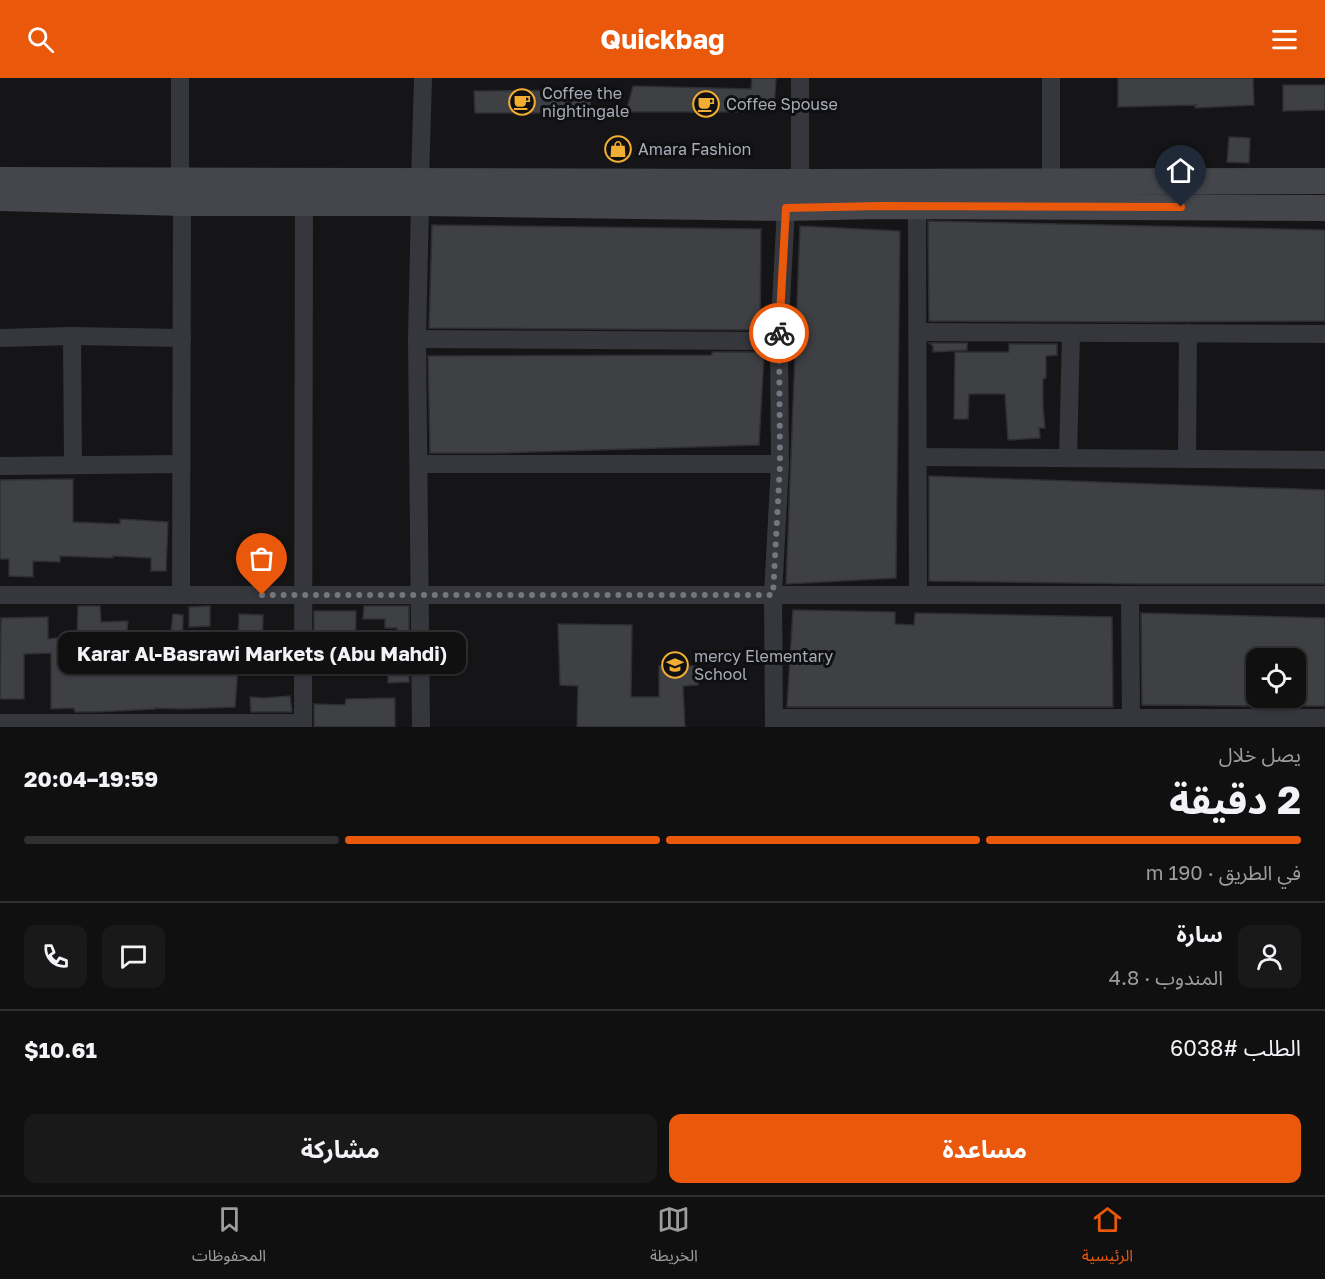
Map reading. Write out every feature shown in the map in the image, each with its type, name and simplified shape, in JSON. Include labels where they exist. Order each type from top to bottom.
[{"type":"street","points":[[180,78],[181,595]]},
{"type":"street","points":[[421,727],[417,339],[423,78]]},
{"type":"street","points":[[800,78],[800,182]]},
{"type":"street","points":[[1051,78],[1051,182]]},
{"type":"street","points":[[903,198],[1051,182],[1325,181]]},
{"type":"street","points":[[5,189],[420,192],[800,182],[858,194],[903,198],[1325,208]]},
{"type":"street","points":[[181,191],[304,202],[420,192],[786,208],[858,194]]},
{"type":"street","points":[[903,198],[918,332],[918,595]]},
{"type":"street","points":[[0,723],[303,725],[304,202]]},
{"type":"street","points":[[786,208],[779,341],[780,464],[773,595],[774,722],[1131,718],[1263,722],[1325,718]]},
{"type":"street","points":[[918,332],[1325,334]]},
{"type":"street","points":[[1068,458],[1071,333]]},
{"type":"street","points":[[1187,459],[1188,333]]},
{"type":"street","points":[[0,338],[72,336],[182,338]]},
{"type":"street","points":[[72,336],[74,465]]},
{"type":"street","points":[[417,339],[779,341]]},
{"type":"street","points":[[918,457],[1325,460]]},
{"type":"street","points":[[0,466],[181,464]]},
{"type":"street","points":[[419,464],[780,464]]},
{"type":"street","points":[[0,594],[1325,596]]},
{"type":"street","points":[[1130,596],[1131,718]]},
{"type":"building","points":[[752,78],[776,78],[774,110],[626,112],[633,86],[751,89]]},
{"type":"building","points":[[1118,78],[1253,78],[1254,105],[1195,108],[1196,105],[1118,107]]},
{"type":"building","points":[[1283,85],[1325,85],[1325,110],[1283,111]]},
{"type":"building","points":[[589,90],[591,113],[475,113],[474,91]]},
{"type":"building","points":[[1229,137],[1250,138],[1249,163],[1227,162]]},
{"type":"building","points":[[928,221],[1325,230],[1325,321],[929,321]]},
{"type":"building","points":[[432,225],[761,229],[760,330],[429,328]]},
{"type":"building","points":[[800,226],[900,231],[896,578],[786,584]]},
{"type":"building","points":[[929,343],[967,343],[967,350],[933,352],[933,346]]},
{"type":"building","points":[[1009,344],[1057,344],[1057,355],[1046,356],[1046,378],[1043,379],[1045,428],[1039,428],[1040,438],[1008,440],[1005,394],[969,394],[968,419],[954,419],[955,352],[1009,352]]},
{"type":"building","points":[[712,352],[760,352],[760,355],[764,355],[759,445],[430,453],[428,356],[712,355]]},
{"type":"building","points":[[929,476],[1325,490],[1325,584],[929,581]]},
{"type":"building","points":[[73,479],[73,522],[120,524],[120,519],[168,522],[166,571],[151,571],[151,558],[60,556],[60,562],[33,561],[33,577],[9,576],[9,559],[0,559],[0,480]]},
{"type":"building","points":[[78,606],[100,606],[101,622],[128,621],[127,657],[168,658],[173,614],[183,615],[182,658],[204,658],[238,651],[239,614],[263,615],[262,655],[239,655],[235,707],[155,708],[95,712],[75,712],[74,708],[51,709],[51,653],[24,654],[24,699],[0,699],[1,618],[48,617],[48,639],[77,636]]},
{"type":"building","points":[[210,606],[210,626],[189,627],[189,607]]},
{"type":"building","points":[[364,606],[409,606],[409,656],[397,657],[397,628],[385,628],[385,619],[363,619]]},
{"type":"building","points":[[793,610],[895,612],[895,624],[914,625],[915,613],[1112,617],[1113,707],[787,707]]},
{"type":"building","points":[[314,611],[356,611],[355,672],[333,671],[334,634],[314,634]]},
{"type":"building","points":[[1141,613],[1325,618],[1325,706],[1306,706],[1306,648],[1246,648],[1246,706],[1142,705]]},
{"type":"building","points":[[558,624],[632,625],[631,697],[659,697],[659,666],[698,666],[698,685],[683,686],[685,727],[577,727],[578,686],[560,685]]},
{"type":"building","points":[[409,668],[409,682],[388,683],[388,669]]},
{"type":"building","points":[[290,696],[292,712],[251,712],[250,697]]},
{"type":"building","points":[[395,698],[395,727],[314,727],[314,704],[345,705],[346,699]]},
{"type":"way so far","points":[[262,595],[773,595],[780,464],[779,333]]},
{"type":"place","name":"Coffee the nightingale","points":[[522,102]]},
{"type":"place","name":"Coffee Spouse","points":[[706,104]]},
{"type":"place","name":"Amara Fashion","points":[[618,149]]},
{"type":"place","name":"Karar Al-Basrawi Markets (Abu Mahdi)","points":[[262,595]]},
{"type":"place","name":"mercy Elementary School","points":[[675,665]]},
{"type":"route","points":[[779,333],[786,208],[1181,207]]}]
